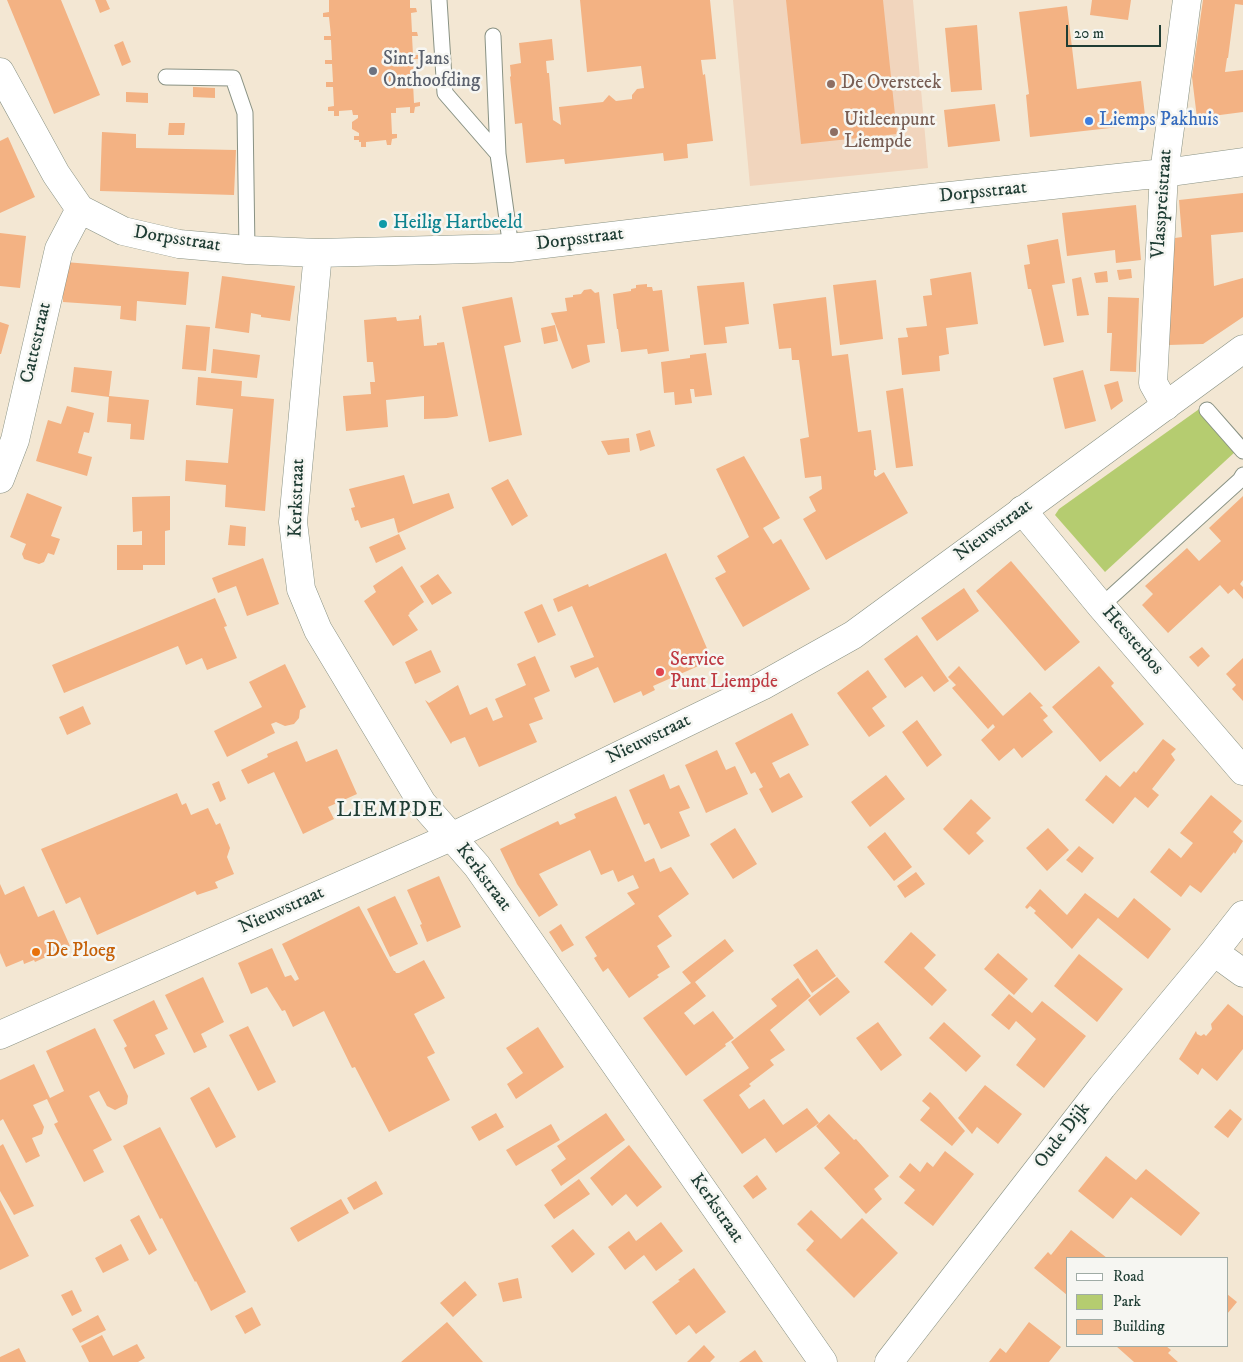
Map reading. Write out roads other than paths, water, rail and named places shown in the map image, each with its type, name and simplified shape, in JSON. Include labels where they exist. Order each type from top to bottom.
[{"type":"street","name":"Vlasspreistraat","points":[[1166,406],[1153,383],[1164,173],[1187,0]]},
{"type":"street","name":"Dorpsstraat","points":[[0,72],[56,174],[80,209],[123,231],[179,244],[247,250],[318,253],[511,248],[932,198],[1164,173],[1243,162]]},
{"type":"street","name":"Cattestraat","points":[[0,479],[14,440],[59,248],[80,209]]},
{"type":"street","name":"Kerkstraat","points":[[318,253],[293,522],[301,589],[318,630],[422,803],[477,866],[823,1362]]},
{"type":"street","name":"Nieuwstraat","points":[[0,1035],[451,836],[762,686],[853,635],[1243,349]]},
{"type":"street","name":"Heesterbos","points":[[1022,510],[1101,606],[1243,771]]},
{"type":"street","name":"Oude Dijk","points":[[889,1362],[1102,1087],[1243,915]]},
{"type":"street","points":[[1214,952],[1243,973]]},
{"type":"lane","points":[[439,0],[445,94],[498,154]]},
{"type":"lane","points":[[493,36],[498,154],[511,248]]},
{"type":"lane","points":[[166,77],[234,78],[245,113],[247,250]]},
{"type":"lane","points":[[1207,410],[1243,451]]},
{"type":"lane","points":[[1101,606],[1240,480],[1243,475]]},
{"type":"place","name":"Sint Jans Onthoofding","points":[[373,71]]},
{"type":"place","name":"De Oversteek","points":[[831,84]]},
{"type":"place","name":"Liemps Pakhuis","points":[[1089,121]]},
{"type":"place","name":"Uitleenpunt Liempde","points":[[834,132]]},
{"type":"place","name":"Heilig Hartbeeld","points":[[383,224]]},
{"type":"place","name":"Service Punt Liempde","points":[[660,672]]},
{"type":"place","name":"De Ploeg","points":[[36,952]]},
{"type":"district","name":"LIEMPDE","points":[[390,812]]}]
